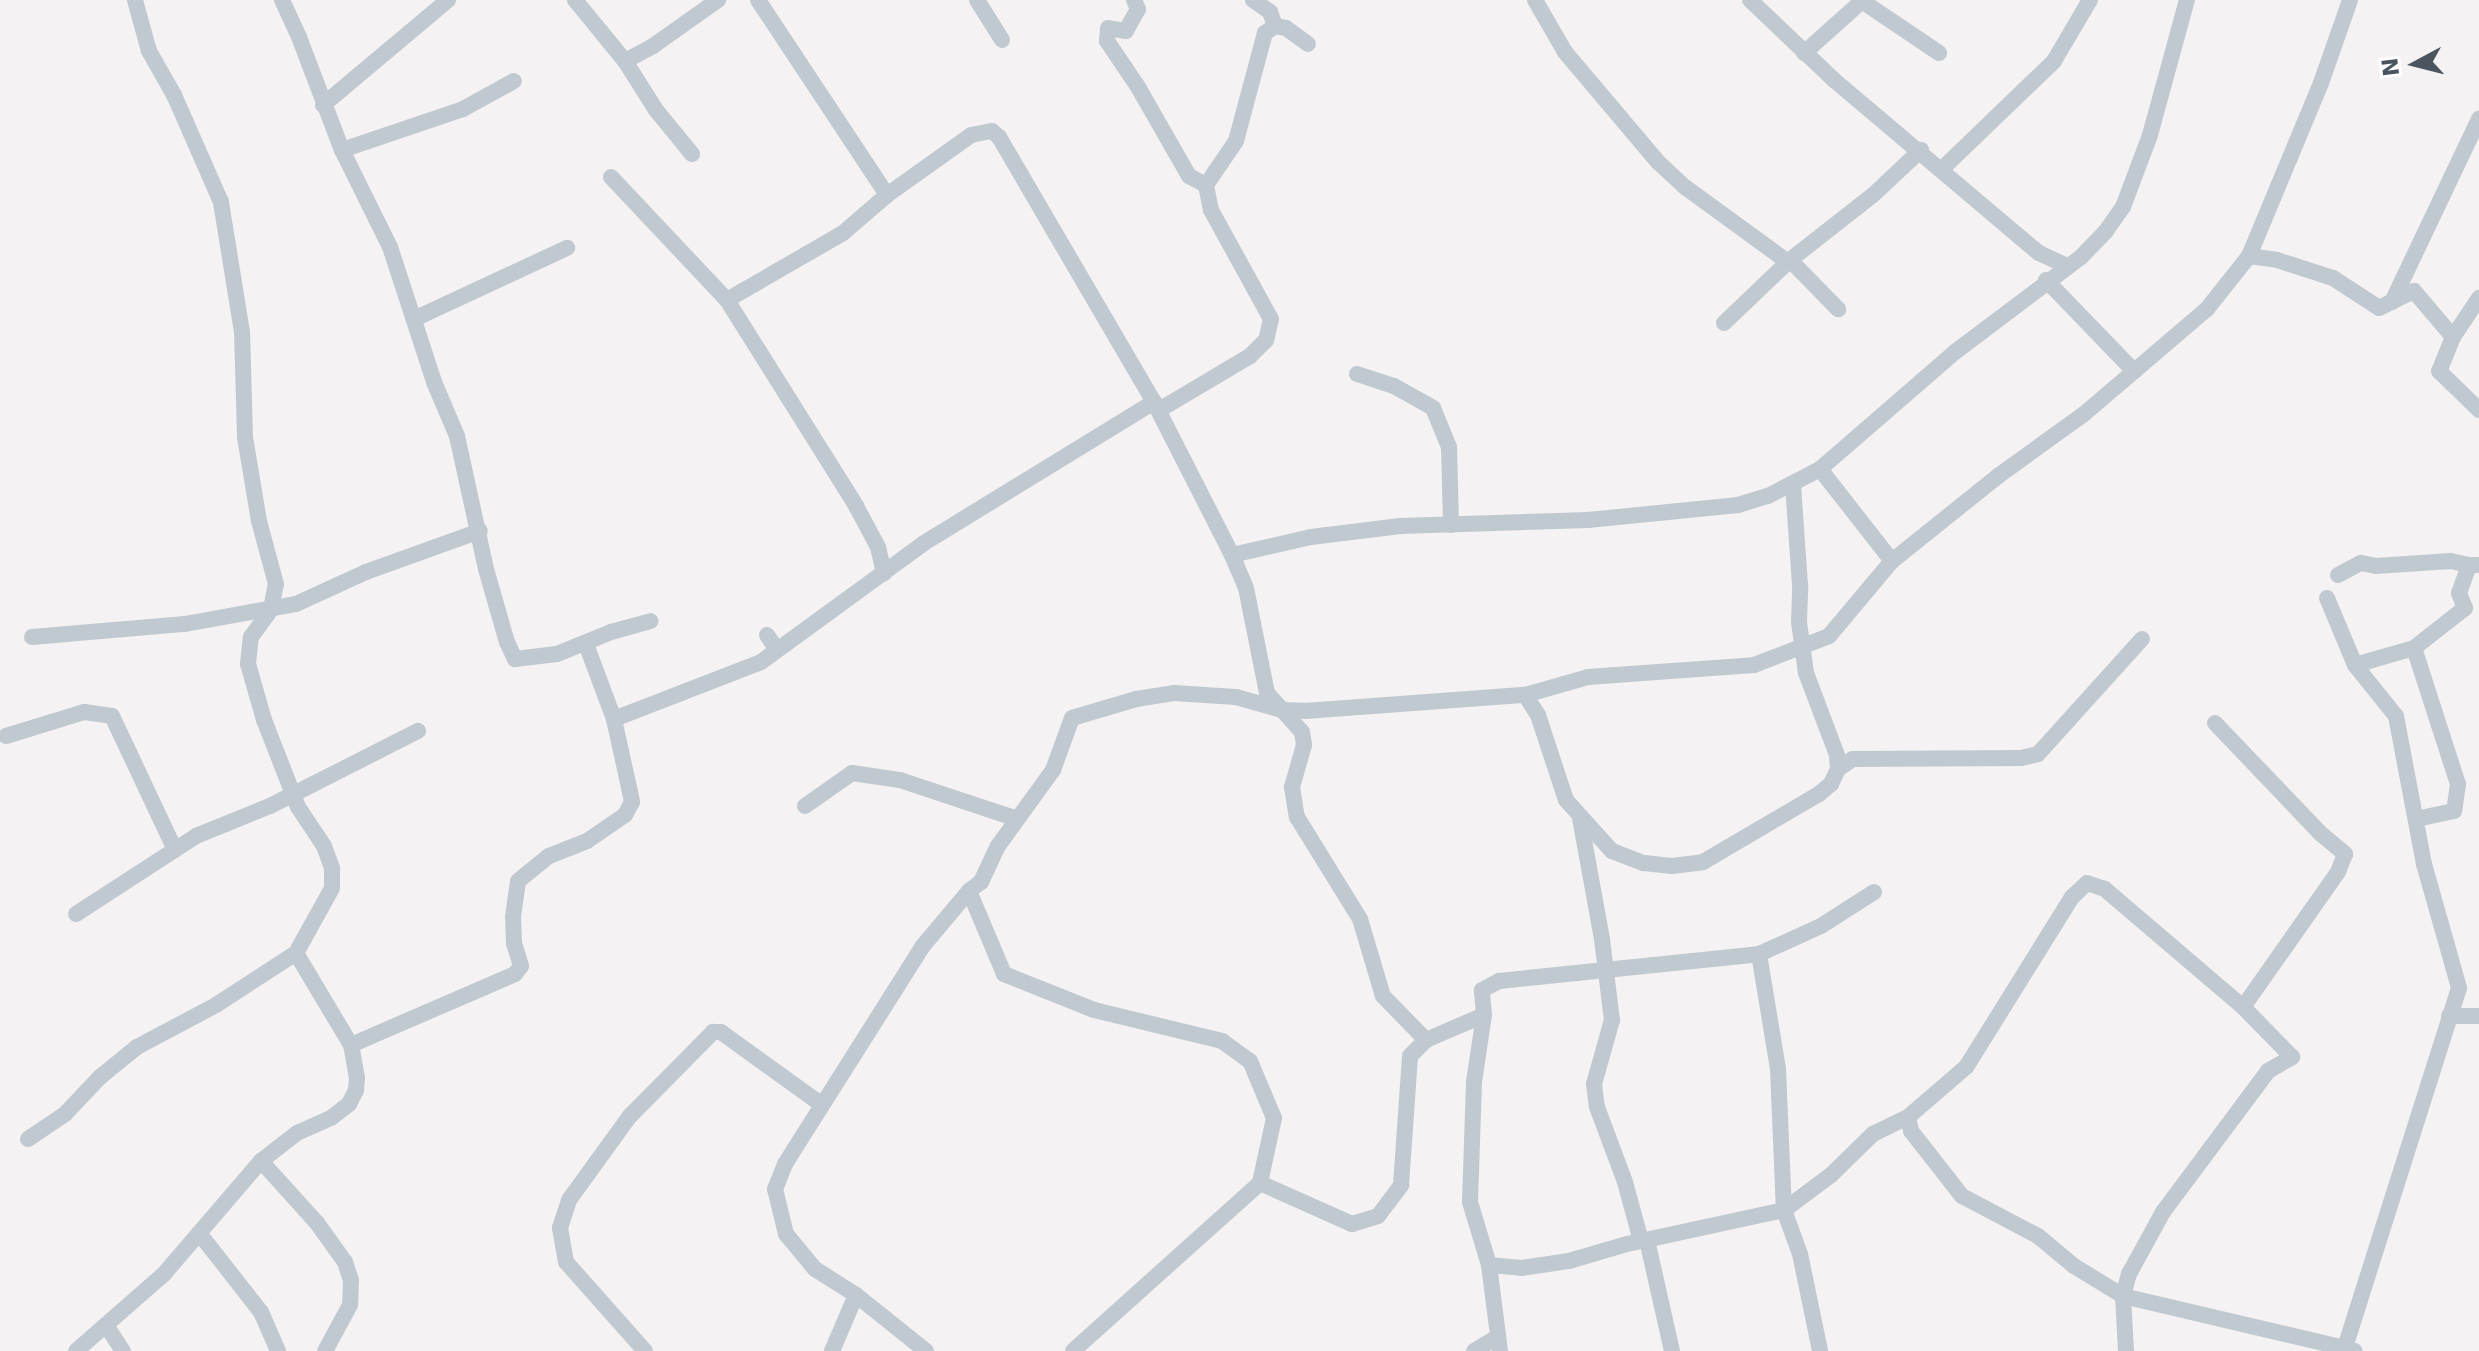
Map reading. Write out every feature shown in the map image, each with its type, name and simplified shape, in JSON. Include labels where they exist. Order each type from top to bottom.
[{"type":"street","points":[[28,1139],[65,1114],[100,1077],[137,1047],[216,1005],[296,953],[332,888],[332,868],[293,794],[264,720],[248,664],[251,637],[271,609],[276,584],[259,521],[245,437],[242,332],[221,202],[174,95],[149,51],[135,0]]},
{"type":"street","points":[[282,0],[342,150],[390,247],[457,436],[507,642],[515,659],[557,654],[611,632],[651,621]]},
{"type":"street","points":[[323,105],[448,0]]},
{"type":"street","points":[[575,0],[625,61],[656,110],[692,154]]},
{"type":"street","points":[[625,61],[653,46],[718,0]]},
{"type":"street","points":[[758,0],[887,195]]},
{"type":"street","points":[[977,0],[1002,40]]},
{"type":"street","points":[[1134,0],[1138,9],[1126,31],[1108,28],[1107,41],[1138,87],[1189,176],[1206,185]]},
{"type":"street","points":[[1253,0],[1270,12],[1275,26],[1308,44]]},
{"type":"street","points":[[1535,0],[1565,52],[1658,162],[1765,248],[1790,260],[1838,309]]},
{"type":"street","points":[[1750,0],[1804,53],[1943,168],[2039,253],[2065,265]]},
{"type":"street","points":[[1804,53],[1863,0],[1939,53]]},
{"type":"street","points":[[1232,555],[1311,537],[1400,526],[1588,520],[1738,505],[1793,484],[1820,469],[1955,352],[2065,265],[2081,257],[2123,207],[2150,135],[2187,0]]},
{"type":"street","points":[[926,1351],[856,1295],[815,1269],[786,1234],[775,1189],[785,1164],[821,1104],[922,947],[969,891],[981,882],[998,846],[1053,770],[1072,718],[1136,699],[1174,693],[1236,697],[1282,710],[1525,695],[1588,677],[1754,665],[1829,636],[1892,561],[2134,371],[2207,309],[2249,256],[2321,83],[2350,0]]},
{"type":"street","points":[[1943,168],[2008,101],[2054,61],[2081,3]]},
{"type":"street","points":[[614,719],[761,662],[924,543],[1157,406],[1250,356],[1266,340],[1271,319],[1211,210],[1206,185],[1236,141],[1259,50],[1265,33],[1275,26]]},
{"type":"street","points":[[342,150],[463,109],[514,81]]},
{"type":"street","points":[[2392,302],[2479,119]]},
{"type":"street","points":[[727,300],[843,233],[887,195],[971,135],[992,131],[1013,157],[1157,406],[1232,555],[1246,588],[1267,693],[1302,732],[1304,745],[1292,787],[1297,817],[1360,919],[1383,996],[1426,1040]]},
{"type":"street","points":[[1724,323],[1790,260],[1873,195],[1921,150]]},
{"type":"street","points":[[611,177],[727,300],[856,506],[878,547],[884,573]]},
{"type":"street","points":[[414,319],[567,248]]},
{"type":"street","points":[[2249,256],[2277,260],[2333,278],[2379,308],[2414,291],[2453,337]]},
{"type":"street","points":[[2046,280],[2134,371]]},
{"type":"street","points":[[2479,298],[2453,337],[2439,371],[2479,410]]},
{"type":"street","points":[[1357,374],[1394,386],[1433,408],[1449,447],[1451,525]]},
{"type":"street","points":[[1820,469],[1892,561]]},
{"type":"street","points":[[1525,695],[1538,715],[1566,800],[1612,851],[1644,863],[1672,866],[1703,862],[1819,794],[1831,784],[1838,769],[1837,755],[1813,696],[1802,649],[1793,484]]},
{"type":"street","points":[[32,637],[185,624],[296,604],[366,572],[480,531]]},
{"type":"street","points":[[2338,575],[2361,563],[2376,566],[2451,561],[2474,565],[2459,593],[2465,608],[2414,648],[2355,665]]},
{"type":"street","points":[[1908,1117],[1911,1131],[1962,1196],[2038,1236],[2074,1266],[2123,1296],[2350,1349],[2459,988],[2424,864],[2396,716],[2355,665],[2327,598]]},
{"type":"street","points":[[767,635],[777,650]]},
{"type":"street","points":[[1838,769],[1853,759],[2021,758],[2038,754],[2142,639]]},
{"type":"street","points":[[351,1045],[515,974],[521,966],[514,943],[513,917],[518,881],[549,856],[587,841],[625,815],[632,802],[614,719],[586,644]]},
{"type":"street","points":[[2414,648],[2458,784],[2454,811],[2417,819]]},
{"type":"street","points":[[6,736],[84,712],[112,716],[175,850]]},
{"type":"street","points":[[2215,723],[2320,833],[2345,854],[2338,872],[2243,1007]]},
{"type":"street","points":[[76,914],[196,836],[293,794],[418,731]]},
{"type":"street","points":[[805,806],[852,773],[900,780],[1017,819]]},
{"type":"street","points":[[1580,818],[1612,1020],[1594,1084],[1597,1107],[1625,1182],[1641,1241]]},
{"type":"street","points":[[1489,1265],[1522,1268],[1569,1261],[1641,1241],[1784,1210],[1831,1175],[1873,1134],[1908,1117],[1966,1067],[2072,897],[2087,883],[2105,889],[2243,1007],[2292,1057],[2268,1071],[2163,1212],[2129,1274],[2123,1296],[2126,1351]]},
{"type":"street","points":[[969,891],[1004,974],[1094,1010],[1222,1041],[1250,1061],[1274,1118],[1260,1183],[1073,1351]]},
{"type":"street","points":[[1474,1351],[1499,1344],[1489,1265],[1470,1202],[1474,1082],[1484,1015],[1482,990],[1499,981],[1759,954],[1821,926],[1874,892]]},
{"type":"street","points":[[76,1351],[164,1274],[261,1161],[297,1133],[331,1118],[349,1104],[356,1090],[357,1078],[351,1045],[296,953]]},
{"type":"street","points":[[1759,954],[1778,1069],[1784,1210],[1800,1254],[1820,1351]]},
{"type":"street","points":[[1260,1183],[1352,1224],[1378,1216],[1401,1185],[1410,1056],[1426,1040],[1484,1015]]},
{"type":"street","points":[[2449,1016],[2479,1016]]},
{"type":"street","points":[[645,1351],[566,1262],[560,1228],[569,1200],[629,1117],[713,1032],[721,1032],[821,1104]]},
{"type":"street","points":[[261,1161],[317,1223],[345,1262],[351,1280],[350,1305],[325,1351]]},
{"type":"street","points":[[199,1233],[261,1312],[278,1351]]},
{"type":"street","points":[[1641,1241],[1647,1240],[1672,1351]]},
{"type":"street","points":[[832,1351],[856,1295]]},
{"type":"street","points":[[106,1325],[123,1351]]}]
